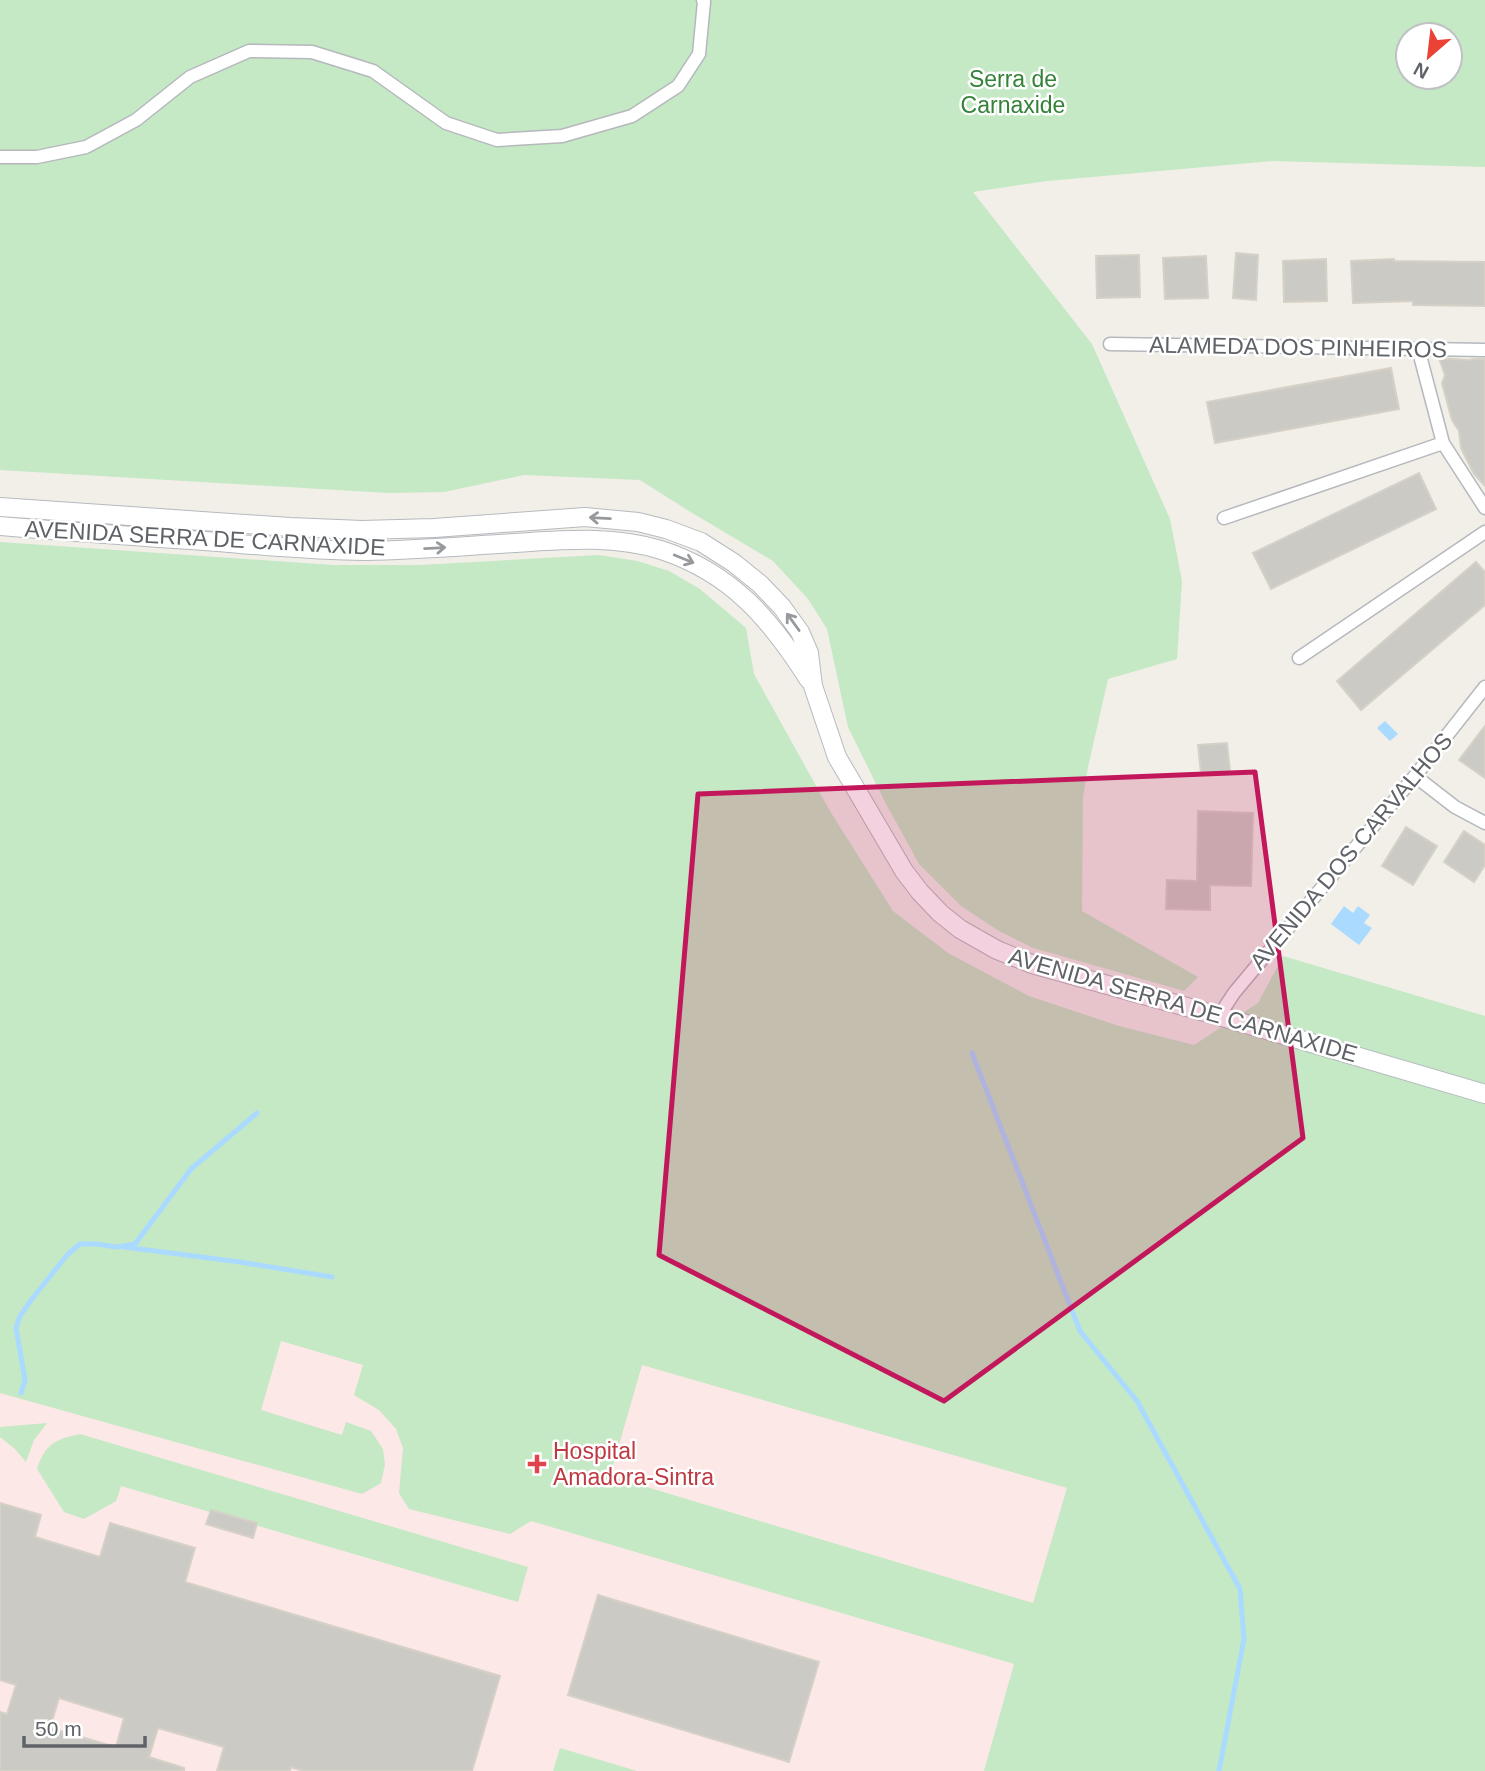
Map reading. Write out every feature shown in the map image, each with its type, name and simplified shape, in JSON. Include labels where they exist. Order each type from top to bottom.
[{"type":"street","points":[[0,157],[37,157],[86,147],[136,120],[190,77],[249,51],[312,52],[373,71],[446,123],[497,140],[562,136],[632,116],[678,86],[699,54],[703,0]]},
{"type":"street","name":"ALAMEDA DOS PINHEIROS","points":[[1110,344],[1485,350]]},
{"type":"street","points":[[1418,348],[1443,443],[1485,508]]},
{"type":"street","points":[[1224,518],[1443,443]]},
{"type":"street","name":"AVENIDA SERRA DE CARNAXIDE","points":[[0,507],[362,530],[585,517],[638,522],[701,542],[760,584],[782,607],[800,632],[809,653],[813,686],[837,757],[904,871],[940,913],[960,929],[997,950],[1032,964],[1485,1094]]},
{"type":"street","name":"AVENIDA SERRA DE CARNAXIDE","points":[[0,526],[364,551],[567,540],[607,540],[642,545],[695,564],[741,595],[768,621],[813,686]]},
{"type":"street","points":[[1299,658],[1485,532]]},
{"type":"street","name":"AVENIDA DOS CARVALHOS","points":[[1219,1016],[1234,993],[1415,776],[1485,687]]},
{"type":"street","points":[[1415,776],[1455,807],[1485,823]]},
{"type":"highlighted area","points":[[1255,772],[1303,1138],[944,1401],[659,1255],[698,794]]},
{"type":"shaded area","name":"Hospital Amadora-Sintra","points":[[0,1118],[1082,1440],[984,1771],[0,1771]]},
{"type":"green space","name":"Serra de Carnaxide","points":[[0,0],[1485,0],[1485,167],[1272,161],[1047,181],[973,192],[1092,344],[1170,519],[1182,581],[1177,659],[1108,679],[1083,797],[1082,911],[1198,977],[1184,991],[1033,948],[999,931],[961,906],[919,864],[848,727],[827,629],[808,599],[773,561],[640,480],[524,475],[444,492],[388,493],[0,470]]},
{"type":"green space","points":[[0,542],[333,565],[420,565],[599,555],[637,561],[669,571],[700,589],[746,628],[754,674],[830,811],[893,911],[948,953],[1029,996],[1119,1026],[1194,1045],[1258,1003],[1283,956],[1485,1016],[1485,1771],[984,1771],[1014,1664],[531,1521],[510,1534],[409,1509],[399,1493],[403,1448],[396,1429],[379,1410],[354,1395],[363,1365],[281,1341],[261,1410],[342,1435],[346,1422],[371,1431],[383,1449],[385,1464],[381,1483],[362,1494],[0,1393]],"holes":[[[642,1365],[1067,1488],[1033,1603],[610,1476]]]},
{"type":"green space","points":[[47,1423],[34,1440],[26,1462],[0,1437],[0,1427]]},
{"type":"green space","points":[[80,1434],[528,1567],[518,1602],[121,1486],[116,1501],[84,1519],[64,1512],[37,1469],[52,1444]]},
{"type":"green space","points":[[560,1748],[637,1771],[553,1771]]},
{"type":"water","points":[[1385,721],[1398,734],[1390,741],[1377,728]]},
{"type":"water","points":[[1344,906],[1353,913],[1358,906],[1370,915],[1364,923],[1372,928],[1359,945],[1331,924]]},
{"type":"building","points":[[1236,253],[1258,255],[1256,300],[1233,298]]},
{"type":"building","points":[[1139,255],[1140,297],[1097,298],[1096,256]]},
{"type":"building","points":[[1206,256],[1208,298],[1165,299],[1163,258]]},
{"type":"building","points":[[1326,259],[1327,301],[1284,302],[1283,261]]},
{"type":"building","points":[[1394,259],[1485,262],[1485,306],[1413,305],[1413,301],[1353,303],[1351,261]]},
{"type":"building","points":[[1439,358],[1485,359],[1485,486],[1474,474],[1461,448],[1459,431],[1452,420],[1442,383],[1445,375]]},
{"type":"building","points":[[1391,368],[1399,409],[1215,443],[1207,402]]},
{"type":"building","points":[[1419,473],[1436,509],[1271,589],[1253,553]]},
{"type":"building","points":[[1476,562],[1485,572],[1485,605],[1361,710],[1337,681]]},
{"type":"building","points":[[1485,726],[1485,778],[1459,760]]},
{"type":"building","points":[[1227,743],[1230,771],[1201,773],[1198,745]]},
{"type":"building","points":[[1198,811],[1253,813],[1251,886],[1210,885],[1210,910],[1166,909],[1167,880],[1197,881]]},
{"type":"building","points":[[1406,827],[1437,846],[1413,885],[1382,866]]},
{"type":"building","points":[[1464,831],[1485,845],[1485,865],[1474,882],[1444,862]]},
{"type":"building","points":[[0,1503],[41,1515],[35,1537],[100,1557],[110,1523],[195,1548],[185,1582],[500,1676],[472,1771],[303,1771],[291,1767],[290,1771],[217,1771],[224,1747],[158,1728],[149,1757],[184,1768],[184,1771],[0,1771],[0,1712],[7,1714],[16,1685],[0,1680]],"holes":[[[59,1698],[124,1718],[116,1747],[50,1728]]]},
{"type":"building","points":[[211,1510],[257,1523],[253,1538],[206,1524]]},
{"type":"building","points":[[598,1595],[819,1662],[789,1762],[568,1695]]},
{"type":"waterway","points":[[972,1053],[1080,1331],[1137,1401],[1240,1589],[1244,1639],[1219,1771]]},
{"type":"waterway","points":[[21,1393],[25,1380],[16,1328],[20,1316],[67,1255],[80,1244],[117,1247],[135,1244],[191,1169],[257,1113]]},
{"type":"waterway","points":[[124,1247],[332,1277]]},
{"type":"place","name":"Hospital Amadora-Sintra","points":[[537,1464]]}]
